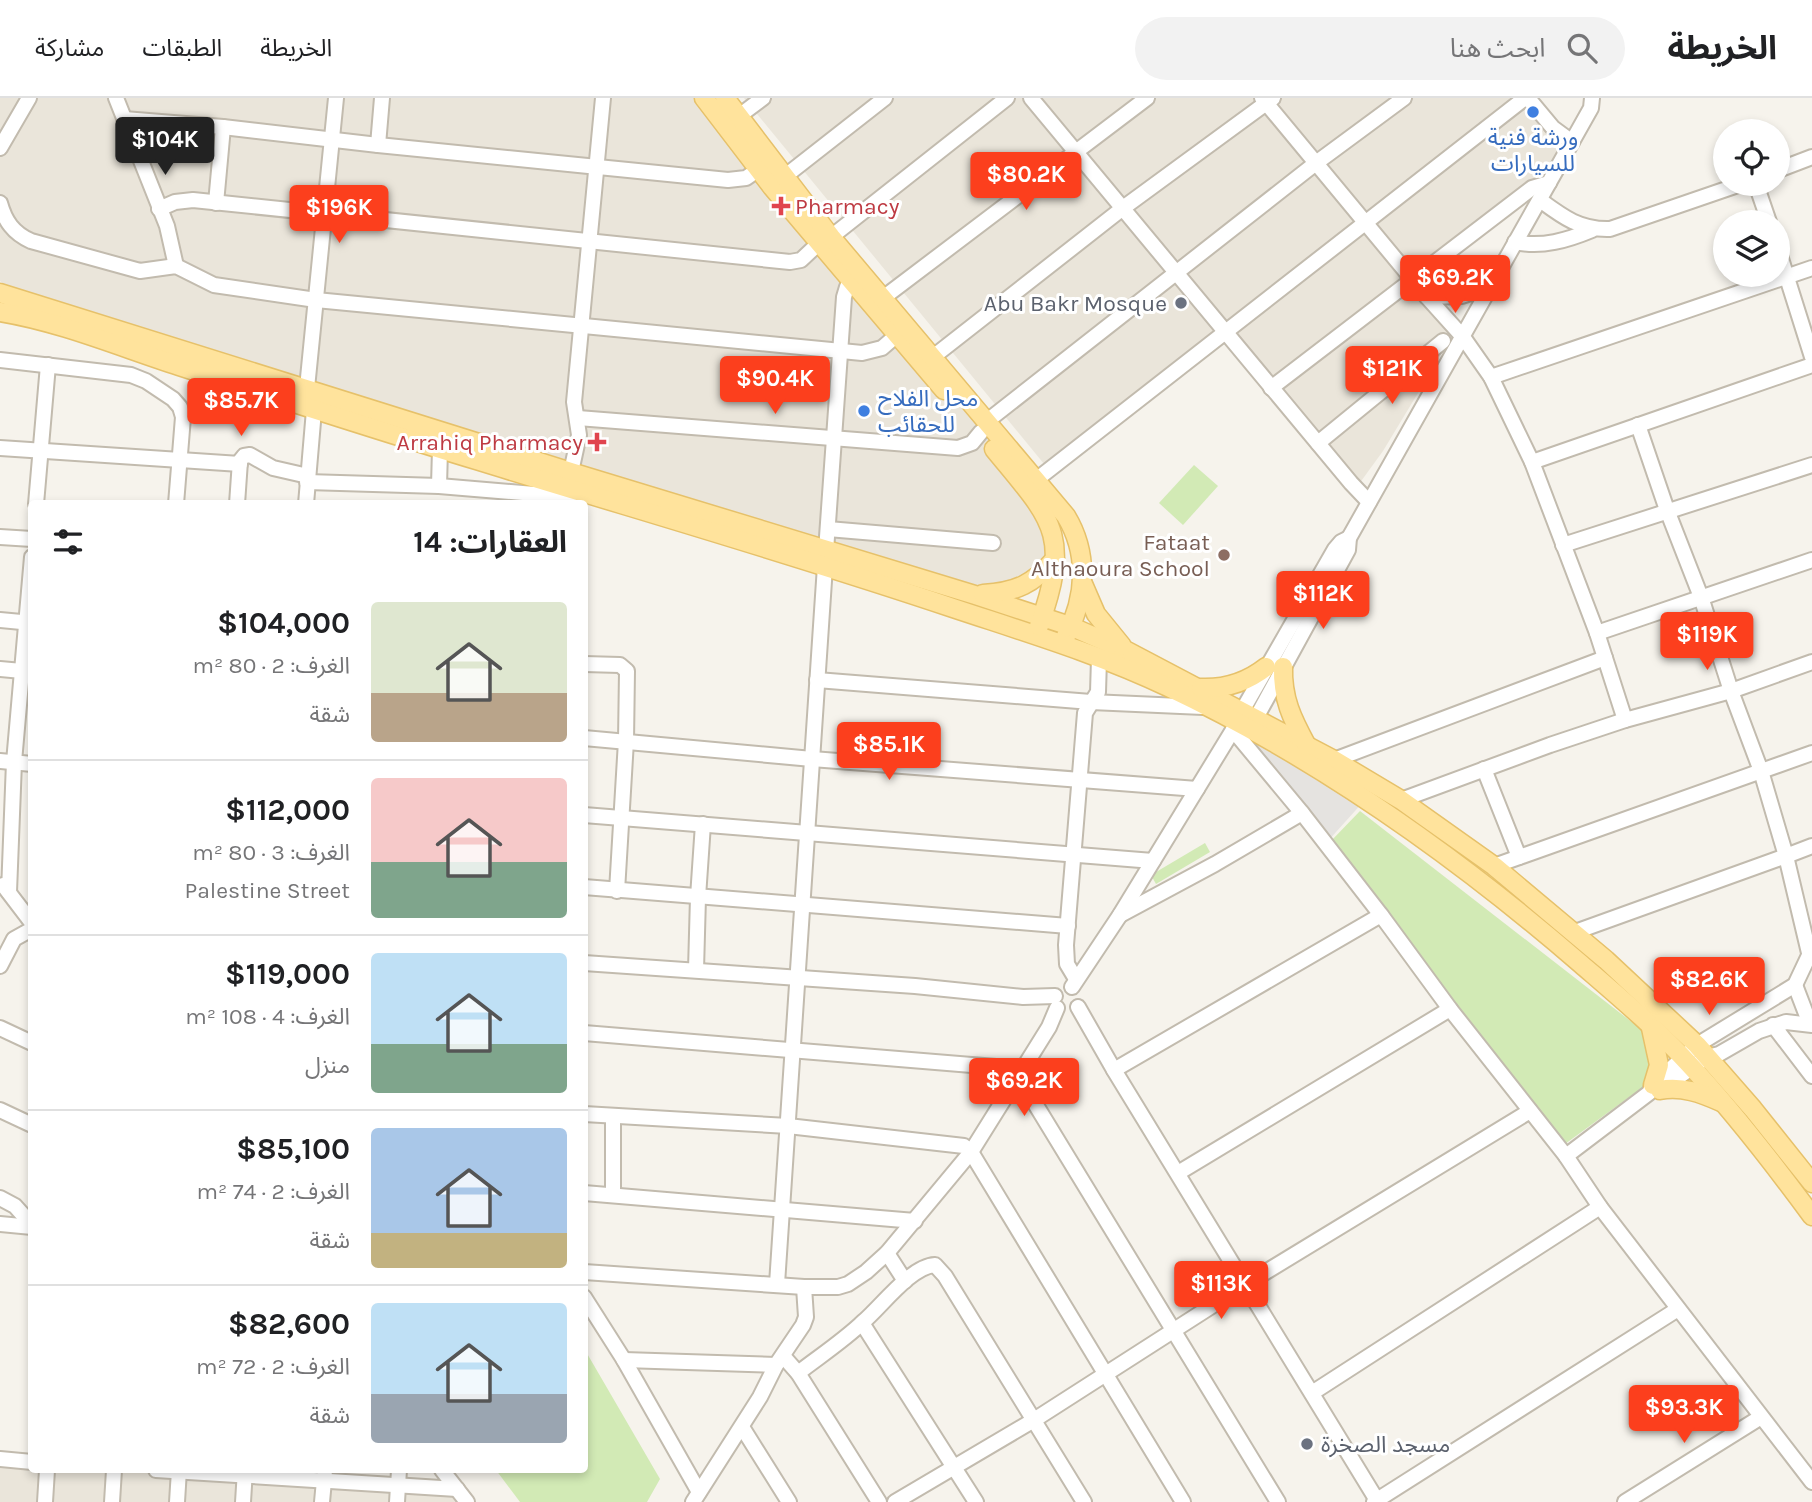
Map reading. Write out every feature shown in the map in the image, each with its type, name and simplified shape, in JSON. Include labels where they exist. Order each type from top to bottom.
[{"type":"main road","points":[[704,98],[759,169],[778,182]]},
{"type":"main road","points":[[725,98],[739,116],[778,182],[825,240],[853,282],[897,335],[928,361]]},
{"type":"main road","points":[[825,240],[883,298],[928,361],[983,427],[1046,514],[1054,539],[1055,559],[1053,581],[1035,635]]},
{"type":"main road","points":[[0,293],[307,388],[570,491]]},
{"type":"main road","points":[[0,312],[55,326],[570,491],[826,559],[975,595],[1070,626],[1127,651],[1199,688],[1242,721],[1428,843],[1543,931],[1650,1024],[1695,1057],[1725,1104],[1812,1216]]},
{"type":"main road","points":[[983,427],[1036,480],[1074,529],[1082,558],[1083,584],[1061,645]]},
{"type":"main road","points":[[826,559],[1147,677],[1206,707],[1307,746],[1401,800],[1494,866],[1574,932],[1812,1182]]},
{"type":"main road","points":[[975,595],[1007,591],[1027,585],[1055,559]]},
{"type":"main road","points":[[1083,584],[1096,614],[1127,651]]},
{"type":"main road","points":[[1199,688],[1235,685],[1275,667],[1293,721],[1307,746]]},
{"type":"main road","points":[[1650,1024],[1659,1056],[1654,1089],[1688,1090],[1725,1104]]},
{"type":"street","points":[[0,148],[30,98]]},
{"type":"street","points":[[116,98],[171,239],[176,267]]},
{"type":"street","points":[[307,388],[336,98]]},
{"type":"street","points":[[378,145],[382,98]]},
{"type":"street","points":[[237,500],[240,464],[242,458],[250,455],[273,468],[307,479],[570,491],[579,435],[574,402],[603,98]]},
{"type":"street","points":[[739,116],[763,98]]},
{"type":"street","points":[[778,182],[885,98]]},
{"type":"street","points":[[159,209],[184,201],[216,203],[790,262],[801,260],[1007,98]]},
{"type":"street","points":[[1031,98],[1369,502]]},
{"type":"street","points":[[883,298],[1147,98]]},
{"type":"street","points":[[578,418],[958,448],[972,443],[983,427],[1175,272],[1404,98]]},
{"type":"street","points":[[1036,480],[1526,98],[1553,128],[1572,142]]},
{"type":"street","points":[[588,1272],[838,1287],[866,1272],[915,1221],[971,1152],[1049,1027],[1056,1002],[1065,988],[1074,984],[1120,915],[1196,789],[1242,721],[1275,667],[1335,549],[1349,538],[1464,337],[1592,103],[1605,98]]},
{"type":"street","points":[[928,361],[1123,208],[1267,100],[1427,297],[1464,337],[1491,377],[1532,463],[1597,633],[1625,720]]},
{"type":"street","points":[[124,119],[728,180],[746,178],[759,169]]},
{"type":"street","points":[[216,203],[223,127]]},
{"type":"street","points":[[1790,165],[1812,157]]},
{"type":"street","points":[[1272,387],[1532,188],[1549,183]]},
{"type":"street","points":[[1515,242],[1526,245],[1544,244],[1592,230],[1628,225],[1713,194]]},
{"type":"street","points":[[1540,200],[1566,218],[1592,230]]},
{"type":"street","points":[[0,203],[9,225],[19,235],[31,241],[140,271],[176,267],[214,285],[316,300],[840,352],[876,351],[897,335]]},
{"type":"street","points":[[1790,275],[1812,268]]},
{"type":"street","points":[[777,1284],[844,297],[853,282]]},
{"type":"street","points":[[1427,297],[1462,296],[1490,286]]},
{"type":"street","points":[[1790,286],[1812,357]]},
{"type":"street","points":[[1491,377],[1755,287]]},
{"type":"street","points":[[1318,443],[1443,341]]},
{"type":"street","points":[[0,360],[131,374],[173,399],[183,416],[176,500]]},
{"type":"street","points":[[36,500],[48,365]]},
{"type":"street","points":[[1532,463],[1812,365]]},
{"type":"street","points":[[306,500],[314,410]]},
{"type":"street","points":[[1566,1156],[1695,1057],[1739,1019],[1795,985],[1810,951],[1761,771],[1638,425]]},
{"type":"street","points":[[0,448],[240,464]]},
{"type":"street","points":[[439,486],[440,449]]},
{"type":"street","points":[[1563,545],[1812,466]]},
{"type":"street","points":[[828,528],[993,543]]},
{"type":"street","points":[[0,537],[28,539]]},
{"type":"street","points":[[1597,633],[1812,560]]},
{"type":"street","points":[[0,620],[28,622]]},
{"type":"street","points":[[28,629],[7,762],[4,887],[28,920]]},
{"type":"street","points":[[1334,760],[1605,658]]},
{"type":"street","points":[[1099,659],[1098,692],[1085,713],[1068,926],[1068,964],[1080,996],[1078,1007],[1376,1501],[1678,1309]]},
{"type":"street","points":[[1401,800],[1625,720],[1731,691],[1812,662]]},
{"type":"street","points":[[588,664],[620,664],[627,671],[626,741],[617,891]]},
{"type":"street","points":[[0,669],[22,671]]},
{"type":"street","points":[[817,680],[1091,702],[1206,707]]},
{"type":"street","points":[[1242,721],[1302,813],[1812,1482]]},
{"type":"street","points":[[588,738],[1196,789]]},
{"type":"street","points":[[1494,866],[1812,753]]},
{"type":"street","points":[[7,762],[28,764]]},
{"type":"street","points":[[1484,769],[1519,857]]},
{"type":"street","points":[[1120,915],[1302,813]]},
{"type":"street","points":[[588,815],[1153,861]]},
{"type":"street","points":[[696,970],[702,824]]},
{"type":"street","points":[[1574,932],[1812,846]]},
{"type":"street","points":[[588,887],[1068,926]]},
{"type":"street","points":[[1114,1070],[1381,915]]},
{"type":"street","points":[[0,966],[3,948],[28,929]]},
{"type":"street","points":[[588,963],[1023,997],[1056,1002],[1068,1013],[1078,1007]]},
{"type":"street","points":[[1695,1057],[1719,1054],[1749,1037],[1786,1022],[1811,1025],[1795,985]]},
{"type":"street","points":[[1178,1173],[1450,1009]]},
{"type":"street","points":[[1739,1019],[1749,1037]]},
{"type":"street","points":[[1773,1026],[1812,1076]]},
{"type":"street","points":[[0,1028],[28,1041]]},
{"type":"street","points":[[588,1033],[996,1067],[1019,1072]]},
{"type":"street","points":[[1019,1072],[1031,1097],[1278,1502]]},
{"type":"street","points":[[0,1110],[28,1123]]},
{"type":"street","points":[[895,1502],[1034,1420],[1246,1284],[1530,1111]]},
{"type":"street","points":[[588,1114],[788,1126],[964,1146],[971,1152],[1183,1502]]},
{"type":"street","points":[[613,1116],[613,1195]]},
{"type":"street","points":[[588,1193],[915,1221]]},
{"type":"street","points":[[0,1198],[15,1206],[28,1221]]},
{"type":"street","points":[[1312,1393],[1600,1207]]},
{"type":"street","points":[[0,1224],[28,1226]]},
{"type":"street","points":[[887,1253],[905,1281]]},
{"type":"street","points":[[798,1373],[862,1323],[905,1281],[926,1266],[935,1265],[940,1269],[1084,1502]]},
{"type":"street","points":[[588,1303],[624,1360],[696,1497],[803,1325],[806,1317],[804,1287]]},
{"type":"street","points":[[862,1323],[976,1502]]},
{"type":"street","points":[[624,1360],[779,1360],[798,1373],[879,1502]]},
{"type":"street","points":[[1625,1502],[1761,1417]]},
{"type":"street","points":[[742,1427],[789,1502]]},
{"type":"street","points":[[0,1460],[28,1462]]},
{"type":"street","points":[[45,1502],[47,1473]]},
{"type":"street","points":[[112,1502],[114,1473]]},
{"type":"street","points":[[177,1502],[179,1473]]},
{"type":"street","points":[[243,1502],[245,1473],[398,1477],[457,1489]]},
{"type":"street","points":[[444,1473],[467,1502]]},
{"type":"street","points":[[323,1502],[324,1476]]},
{"type":"street","points":[[397,1502],[398,1477]]},
{"type":"shaded area","points":[[0,98],[710,98],[1050,508],[1045,573],[983,590],[22,301],[0,281]]},
{"type":"shaded area","points":[[744,98],[1532,98],[1565,137],[1546,177],[1420,279],[1459,325],[1383,451],[1359,484],[1227,333],[1049,470]]},
{"type":"shaded area","points":[[1237,724],[1364,801],[1327,842]]},
{"type":"shaded area","points":[[0,1457],[28,1459],[28,1473],[222,1473],[457,1490],[466,1502],[0,1502]]},
{"type":"green space","points":[[1194,465],[1218,486],[1183,525],[1159,503]]},
{"type":"green space","points":[[1360,811],[1642,1030],[1653,1063],[1643,1087],[1565,1144],[1331,841]]},
{"type":"green space","points":[[1205,843],[1210,852],[1156,884],[1151,875]]},
{"type":"green space","points":[[588,1355],[660,1479],[647,1502],[520,1502],[498,1473],[588,1473]]},
{"type":"place","name":"ورشة فنية للسيارات","points":[[1533,112]]},
{"type":"place","name":"Pharmacy","points":[[781,206]]},
{"type":"place","name":"Abu Bakr Mosque","points":[[1181,303]]},
{"type":"place","name":"محل الفلاح للحقائب","points":[[864,411]]},
{"type":"place","name":"Arrahiq Pharmacy","points":[[597,442]]},
{"type":"place","name":"Fataat Althaoura School","points":[[1224,555]]},
{"type":"place","name":"مسجد الصخرة","points":[[1307,1444]]}]
